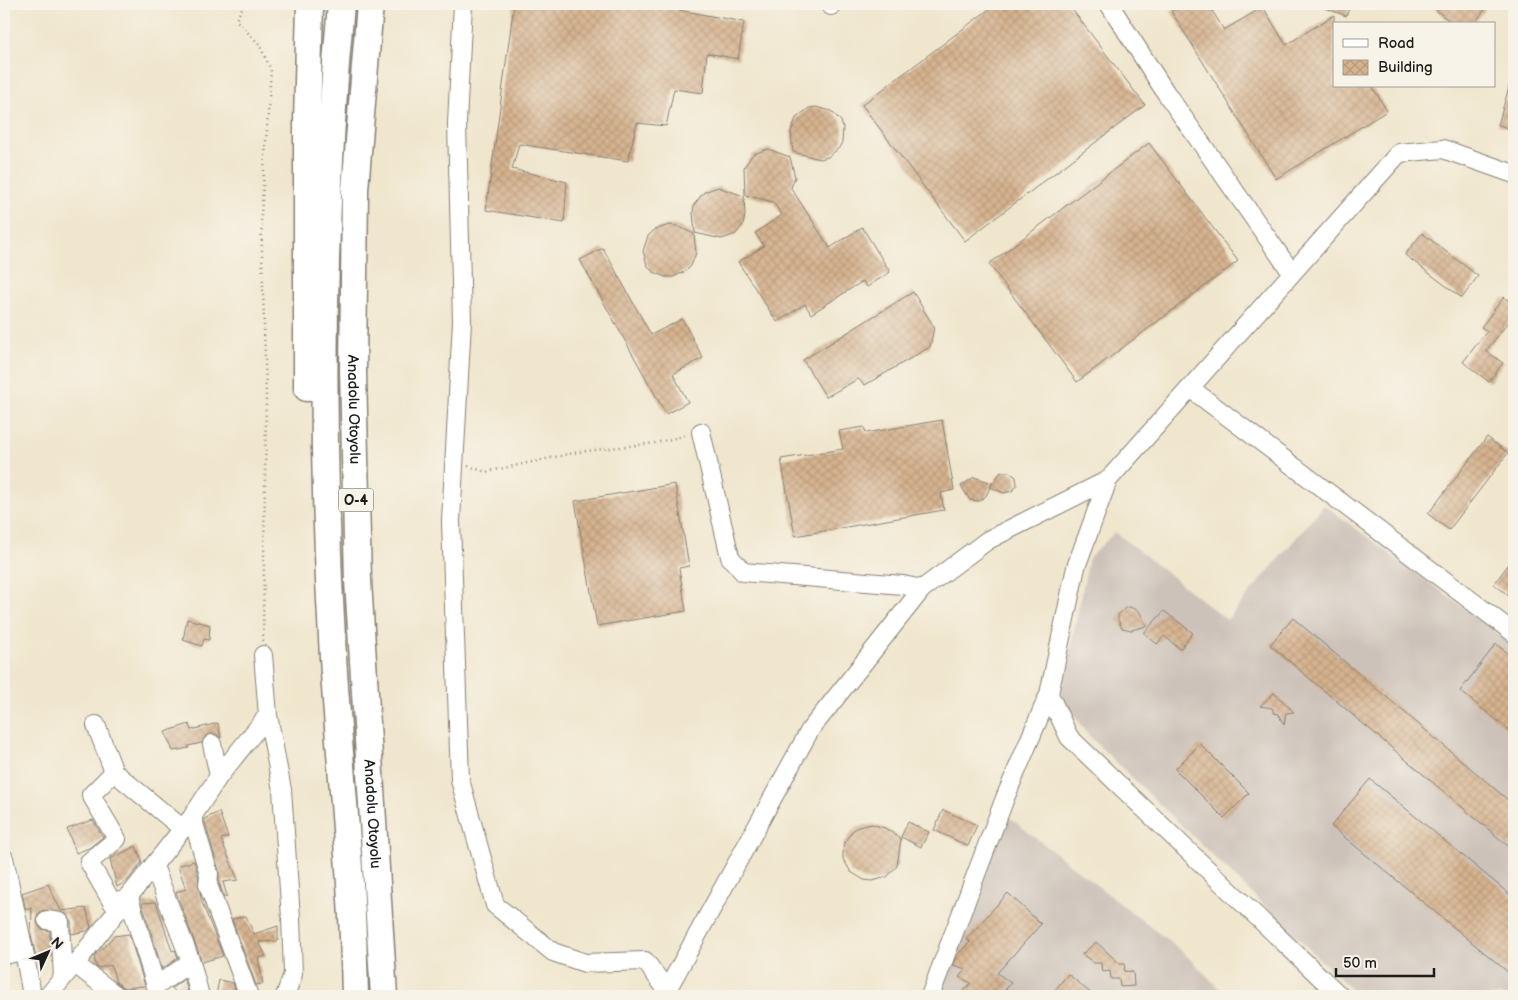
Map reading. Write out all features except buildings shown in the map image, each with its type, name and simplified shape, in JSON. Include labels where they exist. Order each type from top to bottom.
[{"type":"highway","points":[[310,4],[305,345],[308,421],[327,503]]},
{"type":"highway","name":"Anadolu Otoyolu","points":[[341,4],[327,182],[324,360],[333,656],[350,877],[356,996]]},
{"type":"highway","name":"Anadolu Otoyolu","points":[[370,4],[355,190],[353,380],[358,581],[382,939],[384,996]]},
{"type":"street","points":[[463,4],[457,123],[462,322],[451,521],[460,780],[495,905],[553,952],[585,963],[645,961],[666,993],[810,730],[922,589],[988,540],[1108,480]]},
{"type":"street","points":[[1109,4],[1166,93],[1292,274]]},
{"type":"street","points":[[930,996],[1005,798],[1049,694],[1076,567],[1108,480],[1399,153],[1443,149],[1514,174]]},
{"type":"street","points":[[1190,388],[1514,633]]},
{"type":"street","points":[[701,432],[730,557],[743,572],[922,589]]},
{"type":"street","points":[[263,655],[268,715],[282,790],[291,918],[293,974],[284,996]]},
{"type":"street","points":[[1049,694],[1069,737],[1340,996]]},
{"type":"street","points":[[48,996],[154,866],[187,823],[219,776],[268,715]]},
{"type":"street","points":[[96,725],[114,772],[187,823],[209,874],[208,885],[248,996]]},
{"type":"street","points":[[212,744],[219,776]]},
{"type":"street","points":[[114,772],[91,795],[117,839],[90,862],[112,902],[128,898]]},
{"type":"street","points":[[4,858],[32,996]]},
{"type":"street","points":[[154,866],[191,962],[200,996]]},
{"type":"street","points":[[128,898],[156,986],[191,962]]},
{"type":"street","points":[[47,920],[60,922],[63,978]]},
{"type":"street","points":[[4,929],[24,951]]},
{"type":"street","points":[[4,955],[24,951]]},
{"type":"street","points":[[75,964],[117,996]]},
{"type":"path","points":[[244,4],[236,20],[259,44],[272,70],[260,215],[266,396],[263,655]]},
{"type":"path","points":[[454,461],[486,472],[578,452],[655,443],[701,432]]},
{"type":"shaded area","points":[[1324,505],[1514,645],[1514,996],[1358,996],[1088,735],[1061,695],[1089,558],[1115,532],[1227,620]]},
{"type":"shaded area","points":[[1005,814],[1184,953],[1227,996],[936,996]]}]
